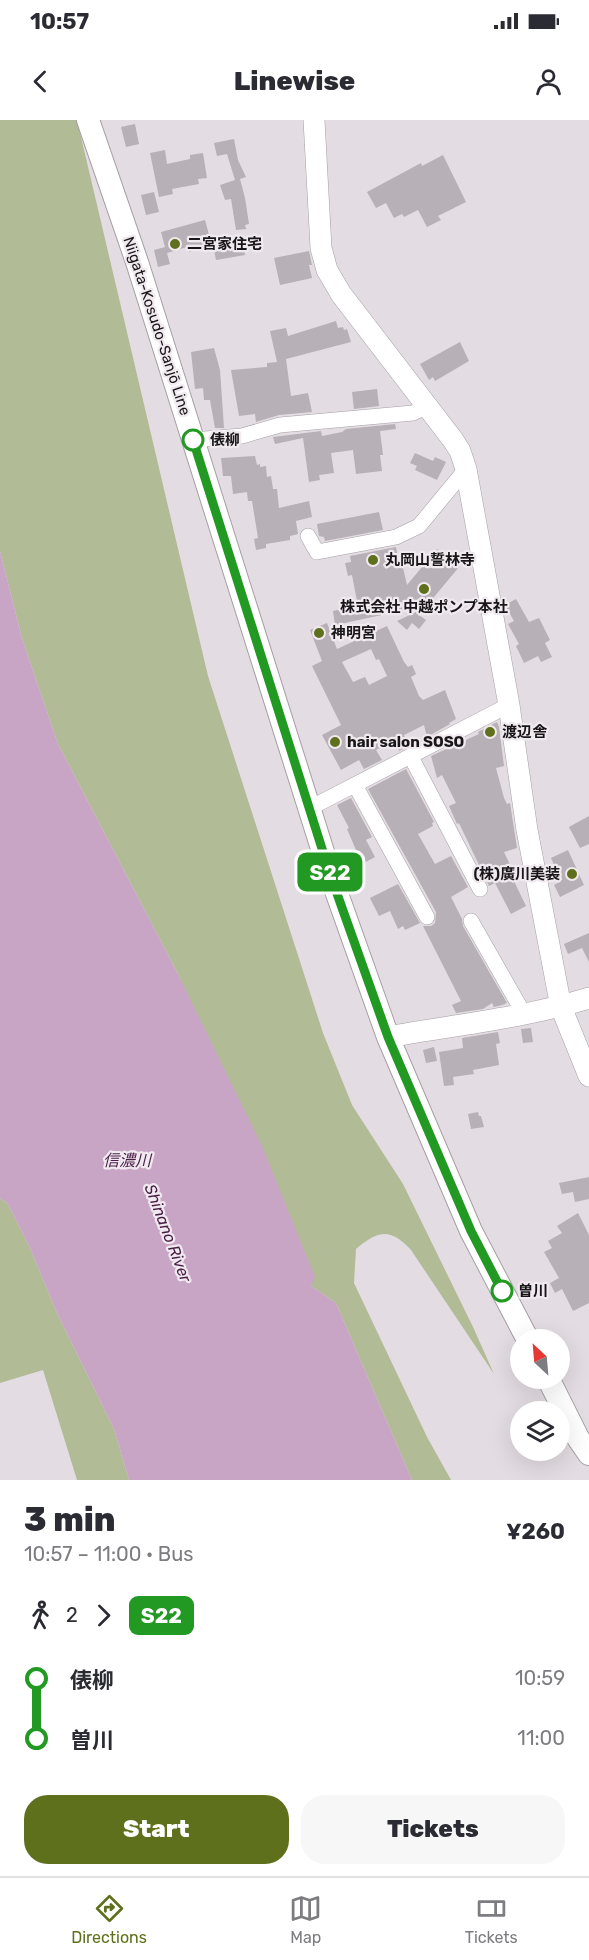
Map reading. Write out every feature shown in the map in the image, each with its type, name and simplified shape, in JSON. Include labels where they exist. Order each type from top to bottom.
[{"type":"main road","name":"Niigata-Kosudo-Sanjō Line","points":[[88,120],[137,262],[330,874],[388,1037],[471,1231],[522,1329]]},
{"type":"main road","points":[[555,1389],[586,1441]]},
{"type":"street","points":[[314,120],[321,248],[327,270],[341,294],[460,451],[466,469],[509,705],[527,830],[561,1007],[589,1076]]},
{"type":"street","points":[[193,440],[242,436],[280,425],[413,413],[427,406]]},
{"type":"street","points":[[308,536],[318,552],[396,537],[419,526],[466,469]]},
{"type":"street","points":[[310,808],[509,705]]},
{"type":"street","points":[[411,757],[480,889]]},
{"type":"street","points":[[355,785],[426,917]]},
{"type":"street","points":[[471,921],[524,1014]]},
{"type":"street","points":[[388,1037],[561,1007],[589,998]]},
{"type":"green space","points":[[0,120],[77,120],[208,676],[323,1033],[352,1105],[403,1184],[494,1374],[411,1250],[404,1243],[384,1234],[371,1238],[356,1249],[354,1283],[427,1437],[451,1480],[412,1480],[336,1303],[311,1286],[178,974],[58,744],[22,638],[0,551]]},
{"type":"green space","points":[[0,1198],[8,1204],[30,1248],[57,1313],[114,1429],[129,1480],[77,1480],[43,1370],[0,1383]]},
{"type":"water","name":"信濃川","points":[[0,551],[22,638],[58,744],[178,974],[263,1148],[315,1277],[311,1286],[336,1303],[412,1480],[129,1480],[114,1429],[57,1313],[30,1248],[8,1204],[0,1198]]},
{"type":"building","points":[[135,124],[139,144],[126,147],[121,127]]},
{"type":"building","points":[[234,139],[238,160],[246,177],[240,179],[249,224],[245,225],[246,229],[236,230],[231,199],[225,200],[220,185],[235,180],[227,154],[217,156],[214,143]]},
{"type":"building","points":[[165,150],[167,164],[190,159],[190,155],[203,153],[207,178],[198,179],[199,184],[172,189],[173,194],[159,197],[150,153]]},
{"type":"building","points":[[443,155],[466,202],[438,216],[441,220],[427,227],[418,210],[404,217],[402,214],[394,218],[386,203],[376,208],[367,192],[421,163],[422,166]]},
{"type":"building","points":[[154,192],[159,212],[146,215],[141,195]]},
{"type":"building","points":[[205,220],[212,246],[189,252],[187,247],[167,253],[170,264],[158,267],[154,250],[165,247],[161,232]]},
{"type":"building","points":[[242,240],[245,255],[216,260],[213,245]]},
{"type":"building","points":[[309,251],[312,278],[280,285],[274,258]]},
{"type":"building","points":[[336,321],[338,328],[347,329],[351,342],[286,359],[291,396],[308,393],[312,412],[279,415],[256,422],[255,414],[239,416],[231,370],[267,367],[267,363],[277,362],[270,331],[286,328],[288,336]]},
{"type":"building","points":[[460,342],[469,361],[435,381],[433,377],[429,380],[420,364]]},
{"type":"building","points":[[214,348],[220,370],[224,428],[215,428],[210,400],[204,400],[203,388],[195,389],[191,352]]},
{"type":"building","points":[[377,389],[379,406],[354,409],[352,392]]},
{"type":"building","points":[[395,424],[396,429],[380,431],[382,471],[356,474],[353,450],[331,453],[334,473],[319,475],[320,480],[309,482],[303,438],[275,444],[273,437],[321,431],[322,436],[346,429]]},
{"type":"building","points":[[415,453],[433,461],[435,457],[446,462],[437,480],[415,470],[417,466],[410,463]]},
{"type":"building","points":[[255,456],[257,465],[266,466],[267,477],[271,476],[273,489],[277,489],[279,508],[309,501],[312,517],[296,521],[298,534],[290,536],[290,540],[266,544],[266,548],[256,550],[254,539],[258,538],[252,501],[248,501],[247,492],[233,494],[231,476],[223,476],[221,458]]},
{"type":"building","points":[[379,512],[383,530],[325,541],[324,537],[319,536],[317,524]]},
{"type":"building","points":[[396,547],[407,585],[437,549],[459,567],[419,615],[426,620],[419,629],[412,623],[407,630],[397,621],[416,612],[415,608],[388,614],[377,605],[382,615],[335,625],[333,611],[356,606],[352,575],[348,576],[345,563],[351,562],[350,556]]},
{"type":"building","points":[[516,599],[529,622],[539,618],[550,640],[545,643],[552,657],[541,662],[538,656],[524,663],[516,646],[519,644],[508,624],[514,621],[505,605]]},
{"type":"building","points":[[327,623],[337,649],[387,626],[404,662],[408,667],[412,665],[416,674],[411,677],[419,696],[423,700],[445,690],[456,719],[427,737],[424,725],[404,735],[409,746],[399,751],[394,740],[376,750],[382,760],[364,769],[359,760],[341,770],[322,735],[341,725],[312,666],[322,661],[310,630]],"holes":[[[371,649],[376,660],[379,659],[387,676],[369,685],[365,677],[353,682],[342,662]]]},
{"type":"building","points":[[497,722],[504,766],[496,768],[504,798],[507,804],[510,803],[517,848],[504,852],[513,871],[510,873],[526,906],[511,914],[495,883],[489,886],[459,823],[457,824],[449,806],[456,803],[442,775],[437,778],[431,756],[479,734],[478,732]]},
{"type":"building","points":[[406,769],[434,822],[433,826],[418,834],[435,864],[451,856],[468,887],[451,897],[463,926],[507,1003],[494,1007],[492,1003],[483,1009],[456,1013],[452,1005],[461,1001],[423,926],[431,926],[435,923],[436,912],[368,789]]},
{"type":"building","points":[[351,798],[372,837],[366,840],[375,857],[362,864],[347,829],[349,828],[337,805]]},
{"type":"building","points":[[589,816],[589,844],[580,848],[569,827]]},
{"type":"building","name":"(株)廣川美装","points":[[568,850],[584,885],[560,897],[554,885],[561,881],[551,858]]},
{"type":"building","points":[[398,884],[420,923],[405,930],[403,926],[398,929],[390,911],[379,916],[370,898]]},
{"type":"building","points":[[589,933],[589,962],[582,948],[568,954],[564,944]]},
{"type":"building","points":[[531,1028],[533,1042],[523,1043],[521,1029]]},
{"type":"building","points":[[498,1032],[500,1043],[496,1044],[499,1065],[473,1070],[474,1074],[453,1077],[454,1085],[444,1086],[439,1052],[463,1048],[462,1038]]},
{"type":"building","points":[[434,1047],[437,1061],[426,1063],[423,1050]]},
{"type":"building","points":[[478,1112],[484,1127],[471,1129],[468,1114]]},
{"type":"building","points":[[589,1177],[589,1199],[575,1202],[573,1192],[562,1194],[559,1183]]},
{"type":"building","points":[[578,1213],[589,1235],[589,1303],[573,1311],[562,1289],[555,1293],[550,1283],[559,1278],[544,1252],[552,1248],[548,1241],[562,1233],[557,1226]]},
{"type":"bus line","name":"S22","points":[[193,440],[330,874],[388,1037],[471,1231],[502,1291]]},
{"type":"place","name":"二宮家住宅","points":[[175,244]]},
{"type":"place","name":"俵柳","points":[[193,440]]},
{"type":"place","name":"丸岡山誓林寺","points":[[373,560]]},
{"type":"place","name":"株式会社 中越ポンプ本社","points":[[424,589]]},
{"type":"place","name":"神明宮","points":[[319,633]]},
{"type":"place","name":"渡辺舎","points":[[490,732]]},
{"type":"place","name":"hair salon SOSO","points":[[335,742]]},
{"type":"place","name":"(株)廣川美装","points":[[572,874]]},
{"type":"place","name":"曽川","points":[[502,1291]]},
{"type":"water label","name":"Shinano River","points":[[168,1233]]}]
